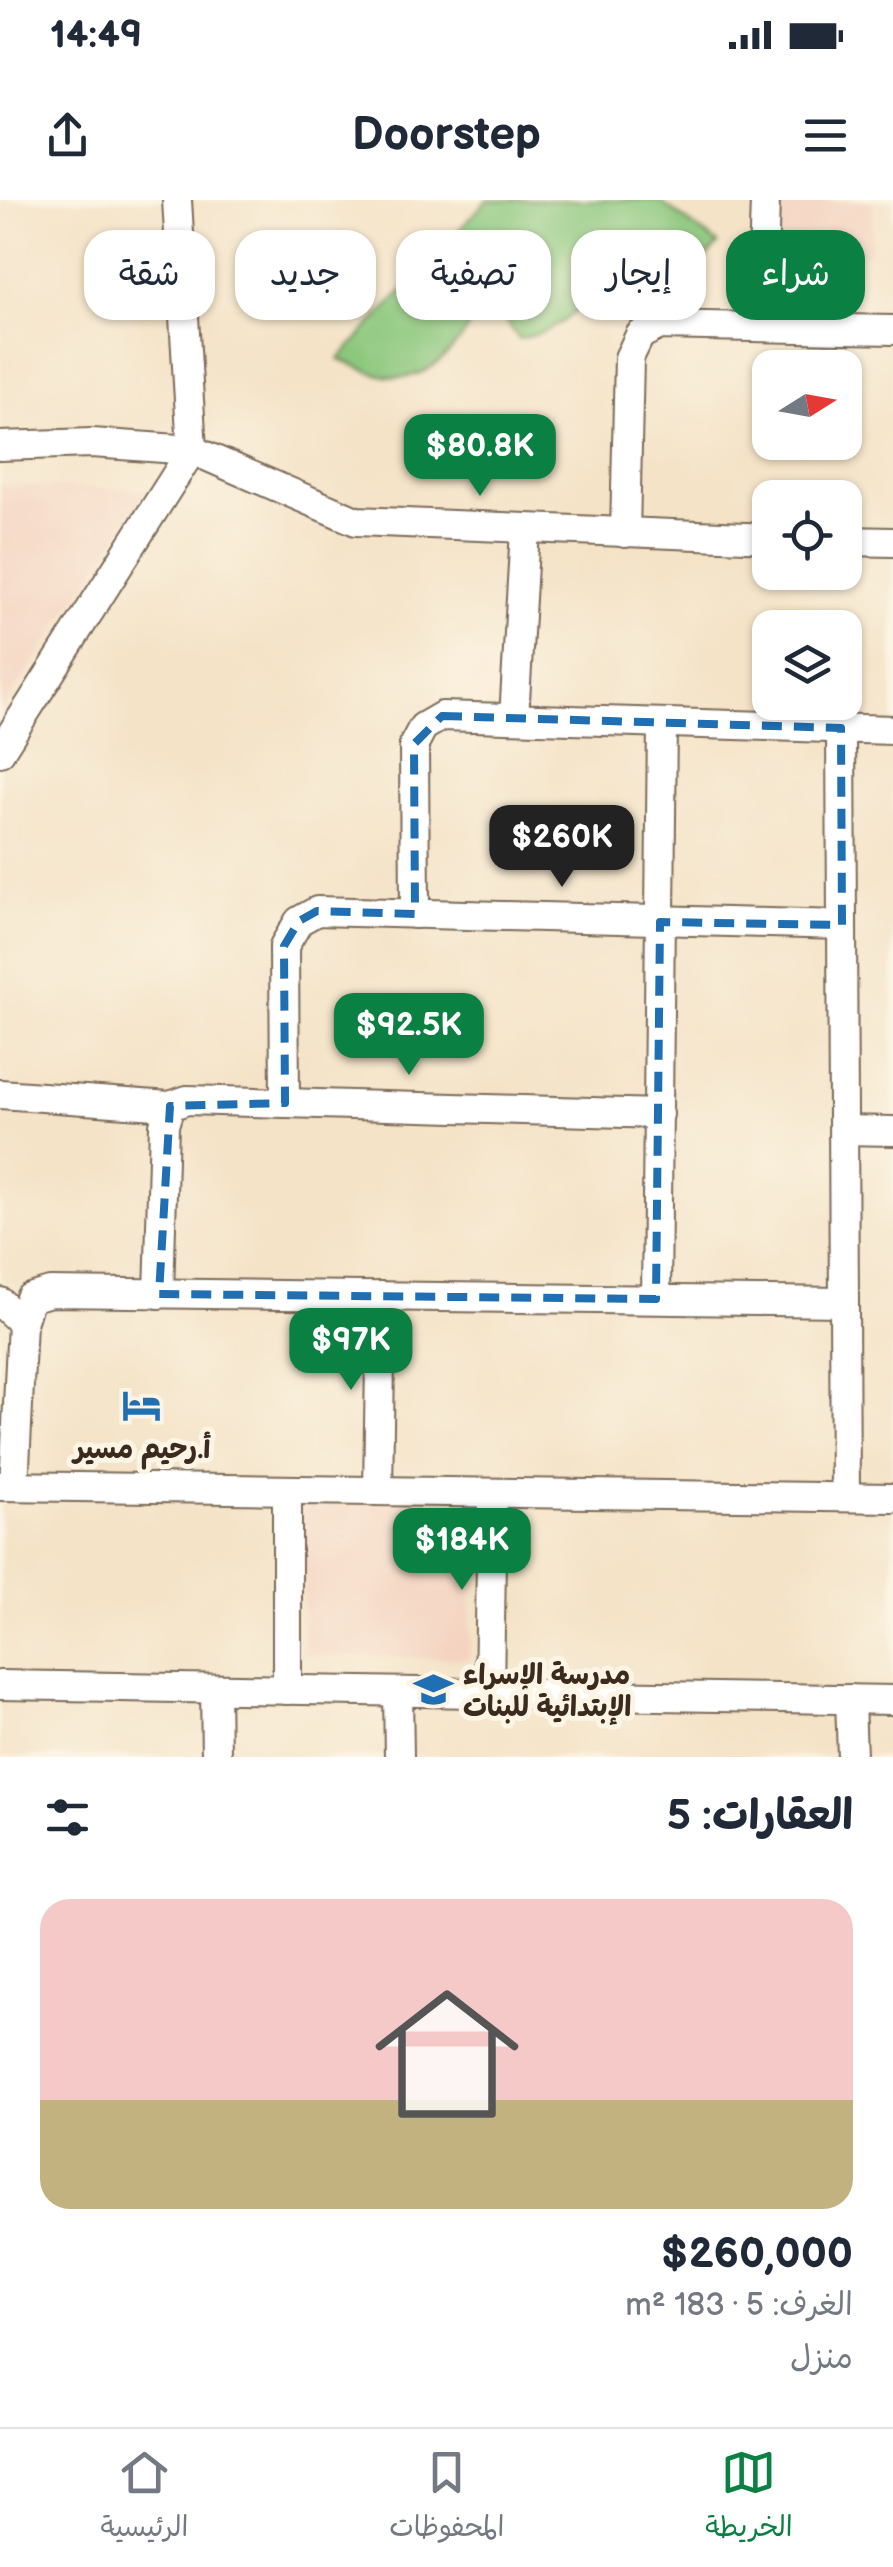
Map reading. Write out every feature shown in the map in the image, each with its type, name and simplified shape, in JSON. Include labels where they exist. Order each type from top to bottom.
[{"type":"street","points":[[0,752],[192,450],[176,200]]},
{"type":"street","points":[[760,327],[765,200]]},
{"type":"street","points":[[625,533],[629,358],[640,336],[660,324],[893,330]]},
{"type":"street","points":[[0,446],[92,443],[192,450],[356,521],[752,537]]},
{"type":"street","points":[[514,718],[526,530]]},
{"type":"street","points":[[862,541],[893,542]]},
{"type":"street","points":[[415,914],[414,744],[424,728],[442,716],[893,730]]},
{"type":"street","points":[[656,1299],[662,722]]},
{"type":"street","points":[[841,728],[846,1497]]},
{"type":"street","points":[[286,1103],[284,946],[300,921],[316,911],[842,925]]},
{"type":"street","points":[[0,1094],[170,1106],[187,1100],[658,1114]]},
{"type":"street","points":[[159,1294],[164,1125],[170,1106]]},
{"type":"street","points":[[844,1130],[893,1131]]},
{"type":"street","points":[[843,1302],[50,1292],[30,1298],[22,1324],[7,1486],[893,1498]]},
{"type":"street","points":[[378,1492],[380,1296]]},
{"type":"street","points":[[0,1302],[22,1324]]},
{"type":"street","points":[[287,1490],[287,1690]]},
{"type":"street","points":[[489,1693],[492,1493]]},
{"type":"street","points":[[0,1685],[893,1700]]},
{"type":"street","points":[[215,1688],[216,1757]]},
{"type":"street","points":[[398,1692],[400,1757]]},
{"type":"street","points":[[850,1699],[852,1757]]},
{"type":"highlighted area","points":[[442,716],[841,728],[842,925],[660,922],[656,1299],[159,1294],[170,1106],[285,1103],[284,946],[299,921],[317,911],[415,914],[414,744]]},
{"type":"shaded area","points":[[772,200],[872,200],[871,253],[865,253],[865,230],[771,230]]},
{"type":"shaded area","points":[[0,485],[148,490],[0,713]]},
{"type":"shaded area","points":[[301,1501],[471,1503],[470,1659],[304,1655]]},
{"type":"green space","points":[[487,200],[658,200],[699,230],[571,230],[571,316],[549,329],[519,339],[505,320],[551,320],[551,230],[459,230]]},
{"type":"green space","points":[[706,235],[718,244],[706,258]]},
{"type":"green space","points":[[396,298],[396,320],[473,320],[438,362],[409,376],[392,377],[339,359]]},
{"type":"place","name":"أ.رحيم مسير","points":[[142,1406]]},
{"type":"place","name":"مدرسة الإسراء الإبتدائية للبنات","points":[[433,1690]]}]
